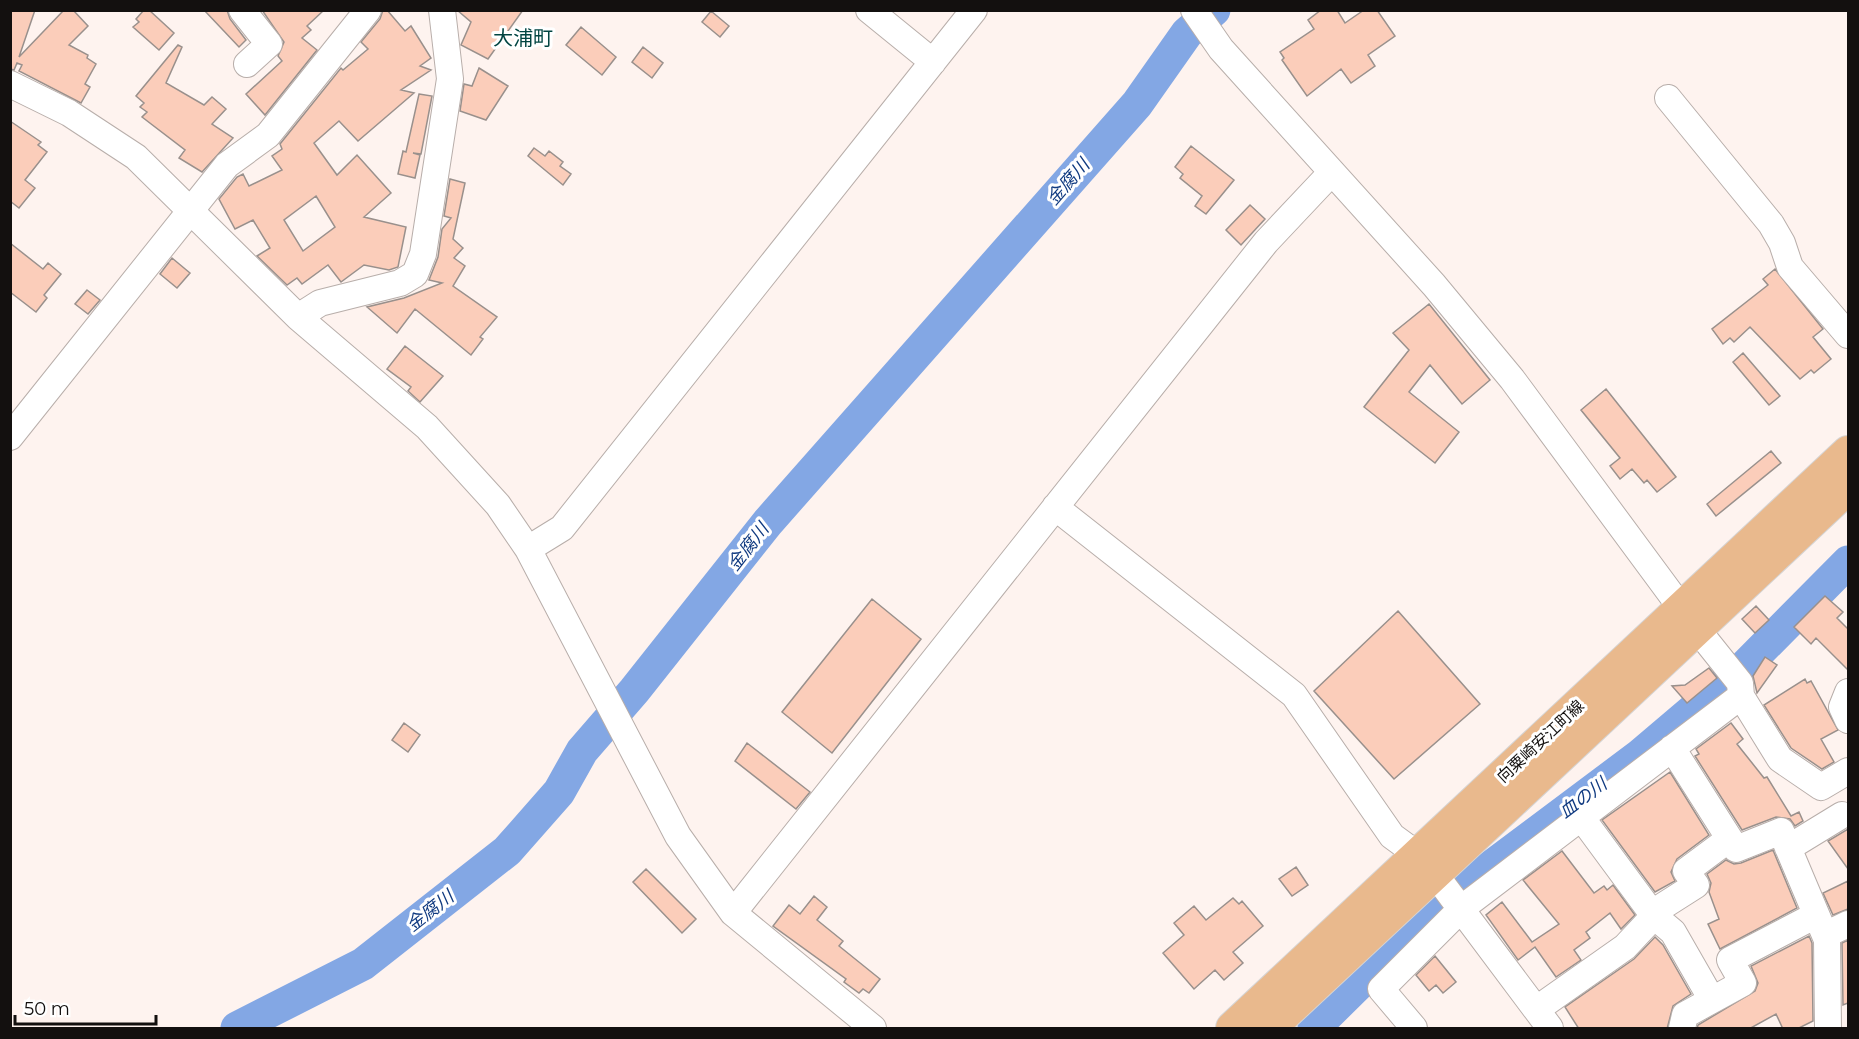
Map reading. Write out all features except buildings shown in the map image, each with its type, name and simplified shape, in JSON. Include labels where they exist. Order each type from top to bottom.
[{"type":"main road","name":"向粟崎安江町線","points":[[1270,1029],[1429,868],[1689,618],[1848,452]]},
{"type":"main road","name":"向粟崎安江町線","points":[[1689,618],[1848,488]]},
{"type":"main road","name":"向粟崎安江町線","points":[[1232,1029],[1429,868]]},
{"type":"street","points":[[242,10],[269,44],[247,64]]},
{"type":"street","points":[[10,437],[227,165],[268,135],[368,10]]},
{"type":"street","points":[[298,317],[320,303],[400,283],[415,274],[423,254],[450,79],[442,10]]},
{"type":"street","points":[[869,10],[933,62]]},
{"type":"street","points":[[528,549],[562,528],[974,10]]},
{"type":"street","points":[[1194,10],[1221,49],[1434,285],[1512,379],[1737,682],[1780,759],[1821,787],[1845,819],[1788,848]]},
{"type":"street","points":[[10,84],[69,113],[136,157],[298,317],[428,427],[498,505],[528,549],[678,836],[733,913],[873,1029]]},
{"type":"street","points":[[1668,98],[1771,224],[1782,243],[1790,267],[1848,335]]},
{"type":"street","points":[[733,913],[1266,242],[1331,173]]},
{"type":"street","points":[[1055,507],[1294,695],[1392,836],[1429,868],[1461,907],[1543,1019],[1625,947],[1653,914],[1696,885],[1686,871],[1729,839]]},
{"type":"street","points":[[1414,1029],[1381,989],[1461,907],[1672,748],[1737,682]]},
{"type":"street","points":[[1848,692],[1842,707],[1848,720]]},
{"type":"street","points":[[1672,748],[1736,849],[1781,831],[1821,925],[1829,1029],[1848,1028]]},
{"type":"street","points":[[1821,787],[1848,771]]},
{"type":"street","points":[[1581,817],[1653,914],[1673,932],[1712,1000]]},
{"type":"street","points":[[1682,1029],[1685,1015],[1743,983],[1730,960],[1821,925],[1848,924]]},
{"type":"waterway","name":"金腐川","points":[[237,1028],[363,964],[507,851],[559,792],[582,751],[634,691],[768,522],[1137,104],[1187,33],[1214,10]]},
{"type":"waterway","name":"血の川","points":[[1314,1028],[1391,952],[1464,887],[1639,756],[1745,666],[1848,562]]},
{"type":"district","name":"大浦町","points":[[523,38]]}]
